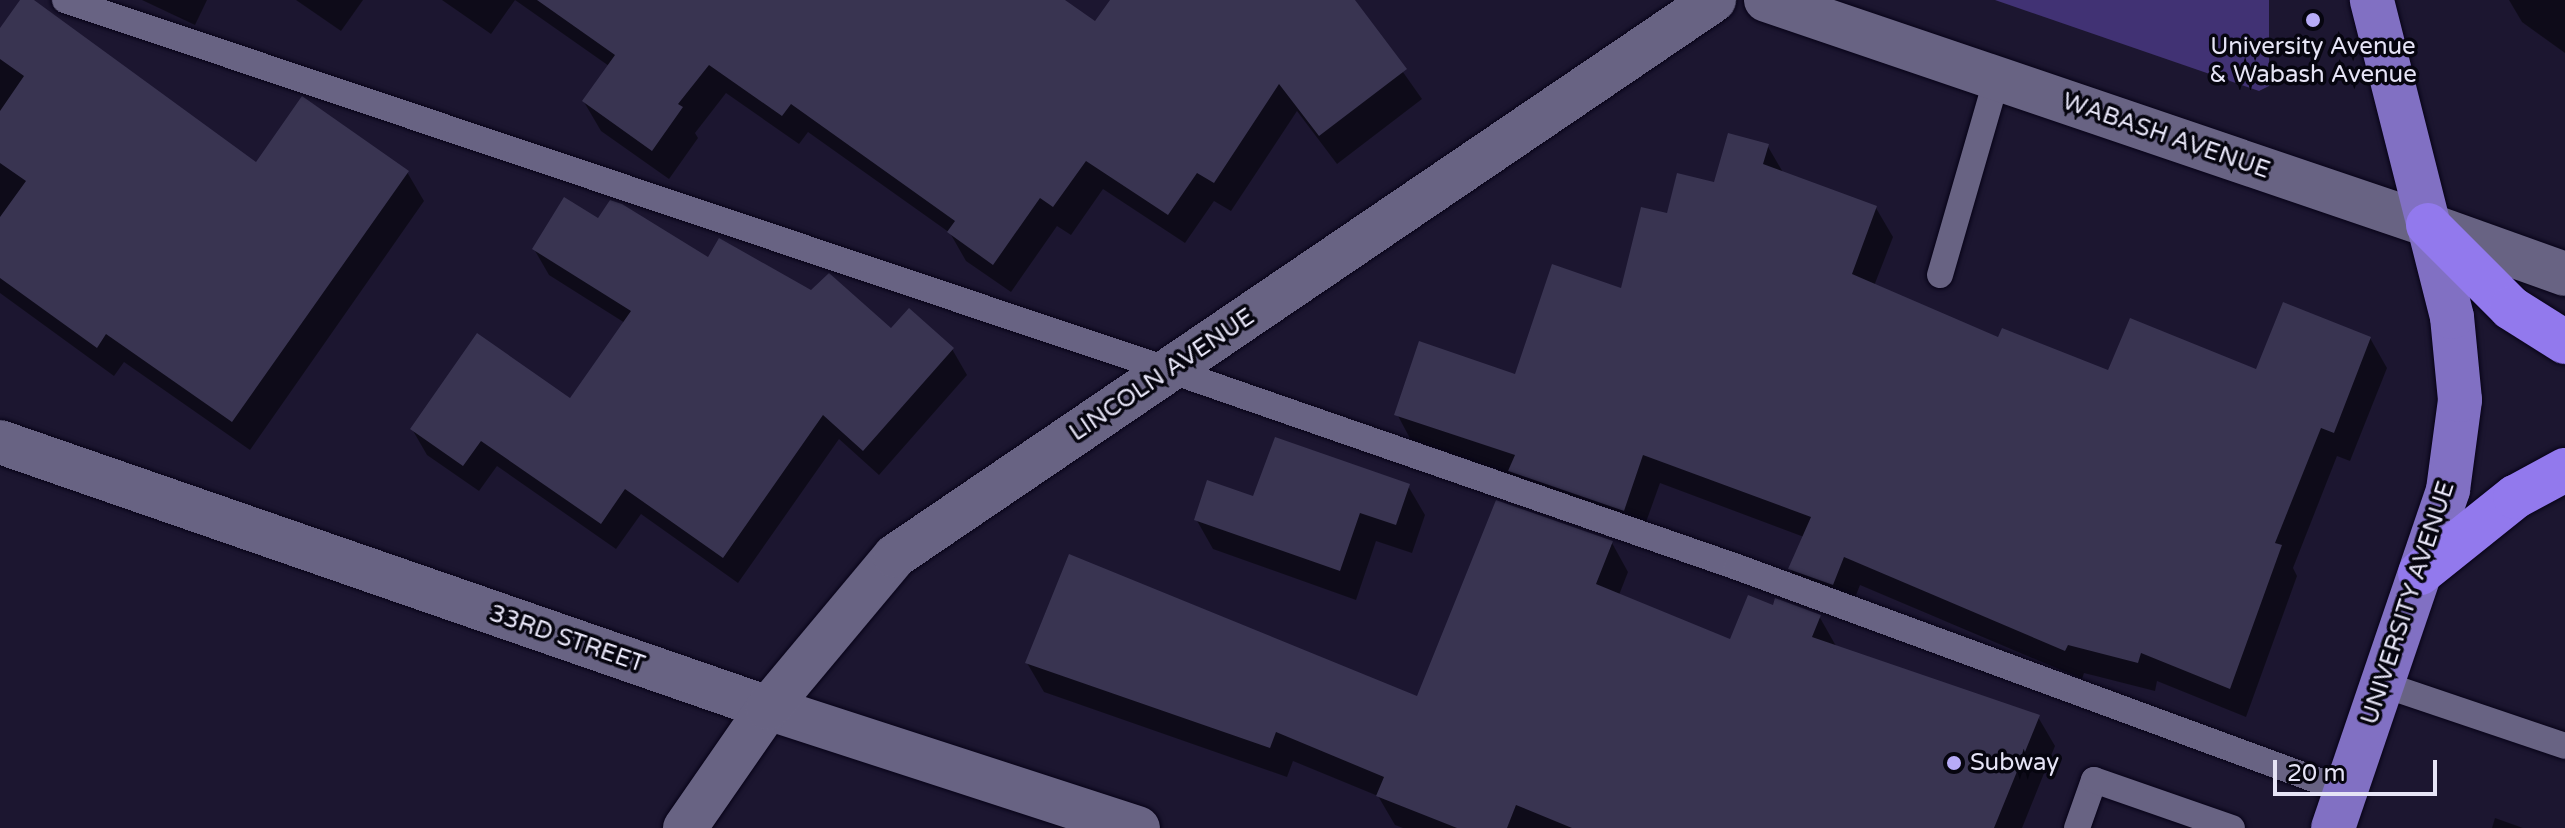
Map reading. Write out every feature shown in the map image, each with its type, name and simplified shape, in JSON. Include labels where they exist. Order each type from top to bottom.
[{"type":"highway","points":[[2428,225],[2511,308],[2565,342]]},
{"type":"highway","points":[[2420,573],[2515,497],[2565,470]]},
{"type":"main road","name":"UNIVERSITY AVENUE","points":[[2339,809],[2448,490],[2460,400],[2452,317],[2372,0]]},
{"type":"street","name":"LINCOLN AVENUE","points":[[685,828],[768,708],[895,556],[1714,0]]},
{"type":"street","name":"WABASH AVENUE","points":[[1766,0],[2565,274]]},
{"type":"street","name":"33RD STREET","points":[[0,442],[768,708],[1138,828]]},
{"type":"lane","points":[[65,0],[1169,370],[1737,567],[2339,809]]},
{"type":"lane","points":[[1940,275],[1997,78]]},
{"type":"lane","points":[[2382,684],[2565,746]]},
{"type":"lane","points":[[2077,828],[2094,780],[2232,828]]},
{"type":"shaded area","points":[[1995,0],[2269,0],[2269,86],[2259,91]]},
{"type":"building","points":[[20,0],[34,0],[256,162],[302,96],[409,171],[232,422],[106,334],[97,348],[0,278],[0,217],[26,181],[0,163],[0,111],[24,76],[0,59],[0,28]]},
{"type":"building","points":[[537,0],[1065,0],[1095,21],[1110,0],[1355,0],[1407,69],[1319,136],[1279,84],[1214,183],[1197,173],[1168,215],[1086,161],[1053,207],[1040,198],[993,265],[947,232],[955,221],[791,104],[782,116],[709,65],[678,104],[683,107],[652,151],[582,101],[615,55]]},
{"type":"building","points":[[1728,133],[1769,144],[1763,164],[1877,206],[1852,274],[1998,337],[2002,328],[2108,370],[2130,318],[2256,369],[2283,302],[2371,337],[2334,433],[2321,428],[2275,543],[2282,545],[2230,689],[2141,653],[2138,663],[2068,645],[2065,651],[1844,557],[1833,585],[1788,569],[1811,517],[1643,455],[1624,511],[1508,471],[1515,455],[1394,415],[1419,341],[1515,374],[1552,264],[1621,288],[1641,207],[1667,213],[1677,173],[1714,182]]},
{"type":"building","points":[[564,197],[598,218],[610,200],[622,204],[708,257],[719,238],[811,290],[829,273],[891,328],[909,308],[954,348],[863,451],[823,415],[723,558],[625,489],[601,524],[481,441],[463,466],[410,429],[477,333],[570,398],[631,311],[532,249]]},
{"type":"building","points":[[1275,437],[1410,484],[1396,525],[1360,513],[1340,571],[1194,520],[1207,480],[1253,496]]},
{"type":"building","points":[[1496,500],[1613,541],[1596,584],[1730,639],[1748,595],[1773,605],[1775,598],[1821,615],[1812,637],[2040,715],[1994,828],[1572,828],[1516,805],[1507,828],[1457,828],[1376,796],[1384,777],[1276,732],[1270,748],[1025,663],[1069,554],[1417,696]]},
{"type":"place","name":"University Avenue & Wabash Avenue","points":[[2313,20]]},
{"type":"place","name":"Subway","points":[[1954,763]]}]
